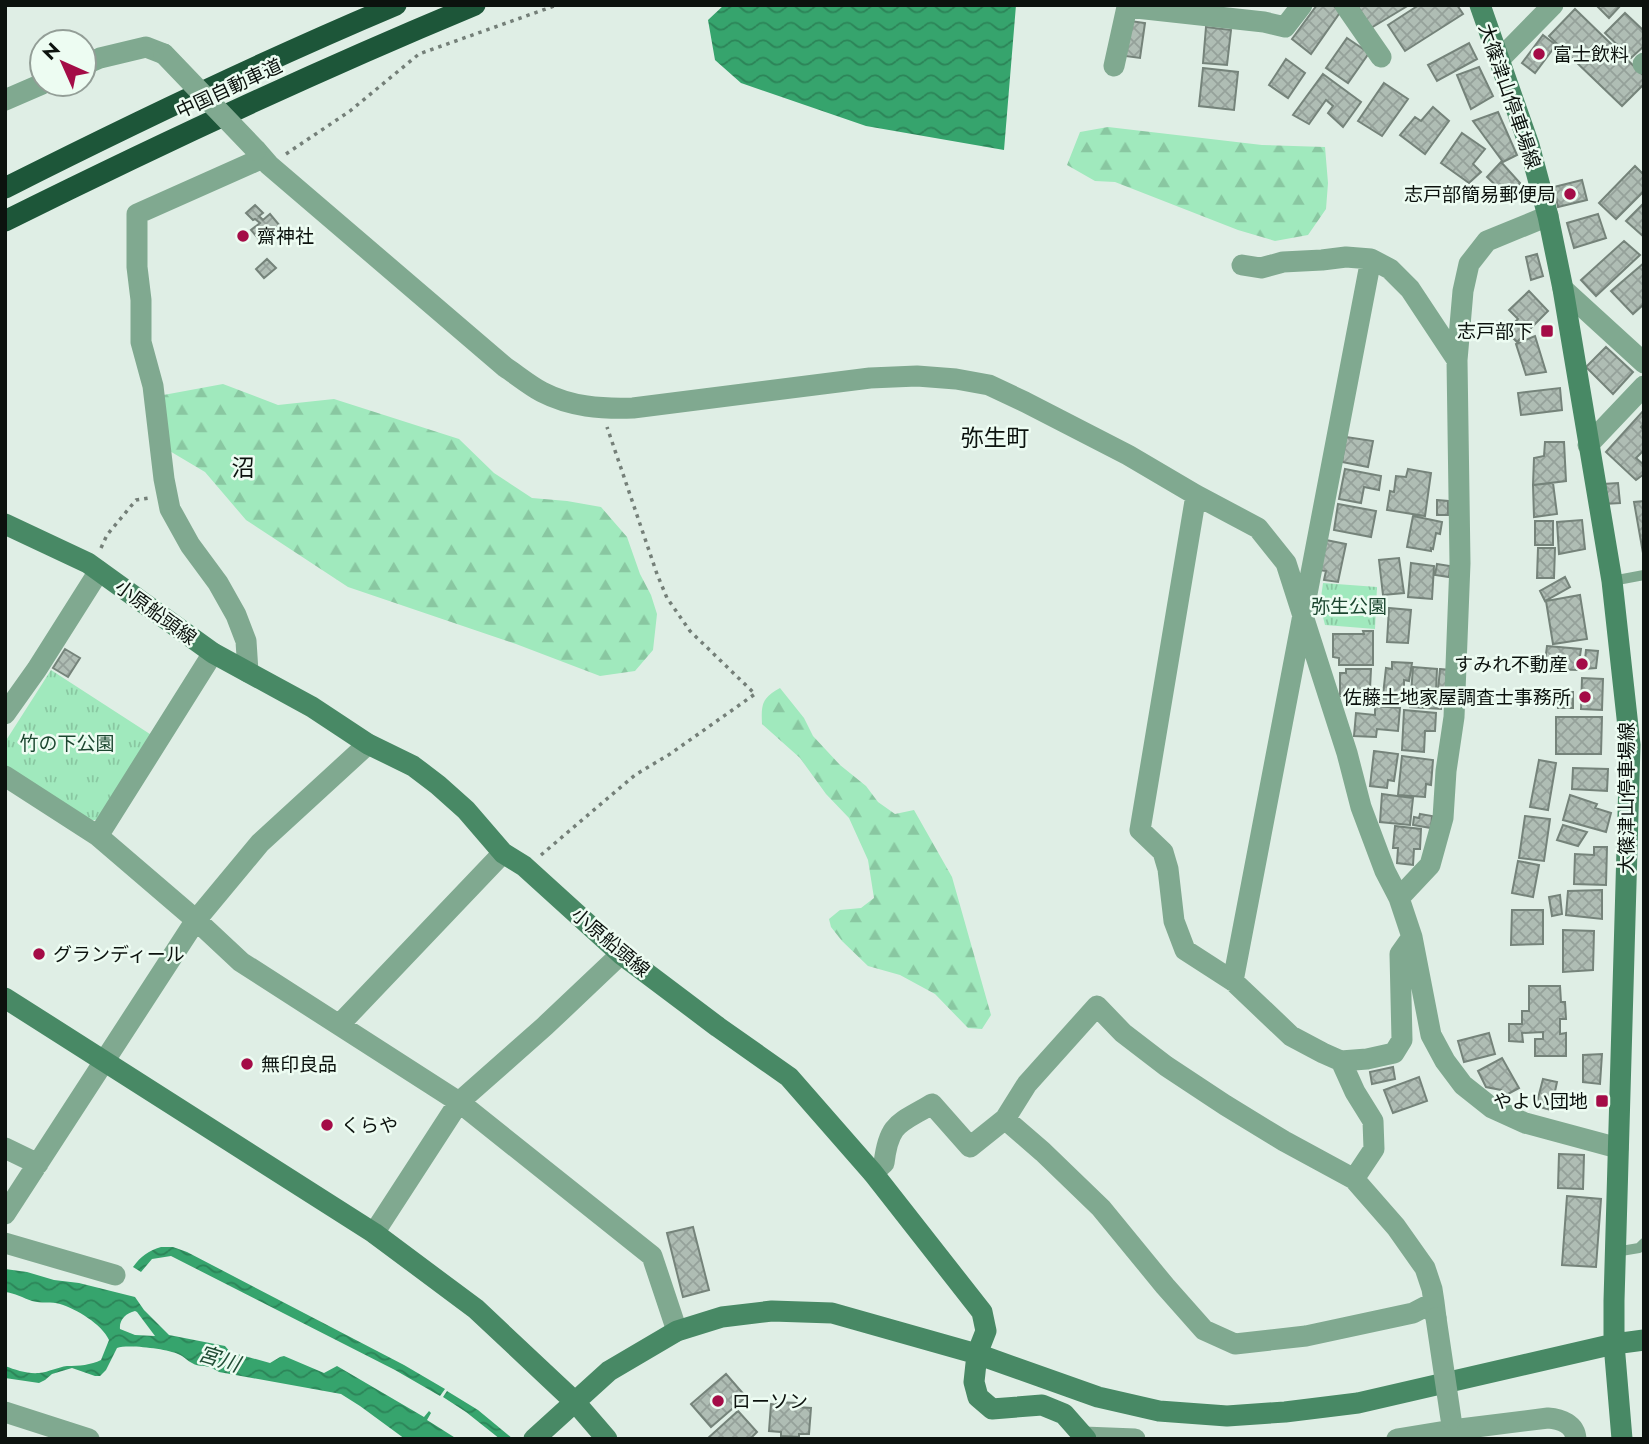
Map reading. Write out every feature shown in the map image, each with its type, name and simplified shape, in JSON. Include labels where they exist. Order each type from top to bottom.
[{"type":"highway","name":"中国自動車道","points":[[5,188],[234,76],[397,5]]},
{"type":"highway","name":"中国自動車道","points":[[5,221],[248,103],[475,5]]},
{"type":"main road","name":"大篠津山停車場線","points":[[1480,5],[1529,145],[1548,216],[1563,289],[1637,743],[1615,1252],[1614,1344],[1622,1439]]},
{"type":"main road","name":"小原船頭線","points":[[5,524],[88,563],[213,653],[312,706],[368,744],[413,766],[466,810],[503,853],[523,866],[621,954],[789,1077],[873,1173],[982,1312],[986,1331],[977,1354],[974,1382],[978,1397],[992,1409],[1042,1405],[1064,1414],[1085,1438]]},
{"type":"main road","points":[[5,998],[374,1233],[476,1309],[575,1402],[607,1439]]},
{"type":"main road","points":[[534,1439],[609,1371],[677,1331],[722,1317],[772,1311],[832,1314],[977,1354],[1098,1396],[1159,1411],[1227,1416],[1358,1403],[1614,1344],[1644,1340]]},
{"type":"street","points":[[1114,66],[1127,7],[1264,22],[1285,27],[1302,5]]},
{"type":"street","points":[[1345,5],[1381,57]]},
{"type":"street","points":[[1499,60],[1553,5]]},
{"type":"street","points":[[98,59],[146,47],[164,54],[263,158],[505,367],[541,391],[569,403],[601,409],[633,408],[870,378],[917,376],[956,379],[989,386],[1025,402],[1128,455],[1258,528],[1286,563],[1347,753],[1361,807],[1385,870],[1399,898],[1412,937],[1431,1035],[1445,1060],[1463,1085],[1492,1108],[1525,1123],[1618,1148]]},
{"type":"street","points":[[5,100],[28,90]]},
{"type":"street","points":[[248,672],[246,641],[236,615],[170,509],[153,386],[141,342],[141,300],[137,267],[138,214],[263,158]]},
{"type":"street","points":[[1399,898],[1430,865],[1443,818],[1446,771],[1454,717],[1459,576],[1457,360],[1463,291],[1469,264],[1487,242],[1548,216]]},
{"type":"street","points":[[1242,265],[1261,268],[1283,262],[1346,257],[1371,259],[1391,269],[1410,289],[1457,360]]},
{"type":"street","points":[[1233,981],[1371,259]]},
{"type":"street","points":[[1563,289],[1644,363]]},
{"type":"street","points":[[1588,445],[1644,386]]},
{"type":"street","points":[[1196,495],[1140,830],[1163,852],[1168,869],[1174,921],[1185,950],[1233,981],[1291,1036],[1341,1061],[1394,1053],[1402,1040],[1400,954],[1412,937]]},
{"type":"street","points":[[5,714],[99,571]]},
{"type":"street","points":[[98,836],[213,653]]},
{"type":"street","points":[[5,1214],[196,920],[260,843],[368,744]]},
{"type":"street","points":[[5,776],[98,836],[241,962],[459,1102],[652,1256],[677,1331]]},
{"type":"street","points":[[339,1025],[503,853]]},
{"type":"street","points":[[374,1233],[459,1102],[621,954]]},
{"type":"street","points":[[873,1173],[884,1163],[887,1144],[895,1126],[932,1104],[970,1147],[1005,1119],[1027,1084],[1097,1006],[1123,1033],[1215,1099],[1354,1179],[1396,1227],[1425,1268],[1432,1289],[1452,1424]]},
{"type":"street","points":[[1341,1061],[1355,1092],[1373,1121],[1374,1149],[1354,1179]]},
{"type":"street","points":[[1005,1119],[1101,1208],[1204,1331],[1236,1344],[1306,1336],[1435,1310]]},
{"type":"street","points":[[5,1148],[38,1164]]},
{"type":"street","points":[[5,1243],[114,1275]]},
{"type":"street","points":[[5,1412],[89,1439]]},
{"type":"street","points":[[1397,1439],[1452,1424],[1548,1418],[1561,1419],[1569,1424],[1576,1434],[1576,1439]]},
{"type":"street","points":[[1085,1438],[1135,1439]]},
{"type":"lane","points":[[1612,581],[1644,575]]},
{"type":"lane","points":[[1615,1252],[1639,1248],[1644,1243]]},
{"type":"path","points":[[263,158],[350,111],[419,54],[557,5]]},
{"type":"path","points":[[523,866],[543,854],[635,775],[670,754],[755,694],[690,631],[667,598],[601,409]]},
{"type":"path","points":[[99,571],[100,552],[107,535],[135,500],[167,494]]},
{"type":"green space","points":[[1108,127],[1262,145],[1325,147],[1328,183],[1326,209],[1308,235],[1275,241],[1238,230],[1115,182],[1095,181],[1067,165],[1080,132]]},
{"type":"green space","points":[[223,384],[278,405],[334,399],[459,439],[494,473],[532,498],[601,507],[627,537],[640,574],[651,595],[657,614],[653,650],[635,671],[600,676],[516,644],[348,587],[246,520],[205,472],[168,450],[158,396]]},
{"type":"green space","name":"弥生公園","points":[[1323,583],[1377,587],[1375,629],[1325,625],[1320,605]]},
{"type":"green space","name":"竹の下公園","points":[[51,670],[153,736],[99,819],[91,821],[5,765],[5,742]]},
{"type":"green space","points":[[780,688],[804,718],[813,736],[840,765],[866,786],[878,802],[895,814],[914,810],[952,877],[991,1015],[982,1029],[968,1028],[935,994],[900,975],[868,966],[831,927],[829,919],[840,910],[861,908],[874,898],[868,860],[849,818],[826,794],[800,758],[762,724],[764,702]]},
{"type":"water","points":[[724,5],[1016,5],[1004,150],[866,126],[741,83],[715,60],[708,20]]},
{"type":"water","points":[[161,1247],[173,1247],[187,1252],[445,1389],[440,1396],[395,1370],[171,1256],[152,1259],[141,1272],[133,1267],[145,1254]]},
{"type":"water","name":"宮川","points":[[5,1269],[135,1297],[169,1335],[225,1346],[230,1352],[270,1363],[284,1356],[324,1373],[337,1366],[424,1417],[429,1411],[431,1413],[427,1420],[457,1439],[405,1439],[341,1394],[219,1372],[194,1364],[173,1352],[157,1349],[117,1348],[100,1376],[72,1368],[52,1374],[39,1383],[5,1378],[5,1366],[39,1373],[97,1362],[101,1360],[109,1340],[95,1323],[73,1309],[57,1303],[35,1302],[5,1292]],"holes":[[[137,1312],[155,1336],[135,1335],[120,1329],[124,1317]]]},
{"type":"water","points":[[447,1391],[478,1410],[513,1439],[500,1439],[443,1397]]},
{"type":"building","points":[[1317,5],[1332,5],[1341,11],[1311,54],[1292,39]]},
{"type":"building","points":[[1357,5],[1409,5],[1371,28]]},
{"type":"building","points":[[1419,5],[1457,5],[1463,14],[1405,51],[1388,25]]},
{"type":"building","points":[[1596,5],[1621,5],[1609,18]]},
{"type":"building","points":[[1575,9],[1644,76],[1644,84],[1622,106],[1549,36]]},
{"type":"building","points":[[1625,13],[1644,31],[1644,46],[1631,58],[1605,33]]},
{"type":"building","points":[[1130,21],[1145,23],[1140,58],[1125,56]]},
{"type":"building","points":[[1206,27],[1231,30],[1227,65],[1203,63]]},
{"type":"building","points":[[1543,35],[1556,45],[1535,73],[1522,63]]},
{"type":"building","points":[[1347,38],[1369,53],[1348,83],[1326,68]]},
{"type":"building","points":[[1469,43],[1477,59],[1437,81],[1428,65]]},
{"type":"building","points":[[1286,59],[1305,73],[1288,98],[1269,85]]},
{"type":"building","points":[[1479,67],[1493,96],[1471,109],[1457,75]]},
{"type":"building","points":[[1203,68],[1238,72],[1234,110],[1199,106]]},
{"type":"building","points":[[1323,74],[1361,102],[1343,127],[1328,113],[1333,106],[1326,100],[1309,124],[1293,115]]},
{"type":"building","points":[[1384,83],[1408,99],[1382,136],[1358,121]]},
{"type":"building","points":[[1433,107],[1449,121],[1425,154],[1400,135],[1415,117],[1421,121]]},
{"type":"building","points":[[1498,112],[1517,155],[1503,162],[1473,121]]},
{"type":"building","points":[[1462,133],[1485,149],[1473,164],[1481,172],[1469,183],[1441,163]]},
{"type":"building","points":[[1501,162],[1520,183],[1508,197],[1487,177]]},
{"type":"building","points":[[1635,166],[1644,175],[1644,191],[1616,219],[1599,203]]},
{"type":"building","points":[[1582,180],[1587,200],[1558,207],[1554,187]]},
{"type":"building","points":[[1644,203],[1644,237],[1626,221]]},
{"type":"building","points":[[255,205],[263,213],[259,216],[263,220],[270,214],[280,226],[276,230],[279,233],[272,240],[268,236],[262,243],[251,230],[260,223],[246,213]]},
{"type":"building","points":[[1598,214],[1606,238],[1574,248],[1567,223]]},
{"type":"building","points":[[1624,241],[1640,255],[1596,296],[1581,280]]},
{"type":"building","points":[[1537,254],[1543,276],[1531,280],[1526,257]]},
{"type":"building","points":[[267,259],[276,268],[264,278],[256,269]]},
{"type":"building","points":[[1644,263],[1644,304],[1633,314],[1611,291]]},
{"type":"building","points":[[1529,291],[1548,311],[1517,342],[1506,331],[1518,319],[1509,310]]},
{"type":"building","points":[[1535,336],[1546,372],[1526,375],[1516,344]]},
{"type":"building","points":[[1606,347],[1633,372],[1613,394],[1586,367]]},
{"type":"building","points":[[1560,388],[1562,410],[1521,415],[1518,393]]},
{"type":"building","points":[[1644,410],[1644,424],[1641,427],[1644,430],[1644,450],[1636,458],[1644,465],[1644,474],[1636,480],[1606,452]]},
{"type":"building","points":[[1346,437],[1373,441],[1368,467],[1342,462]]},
{"type":"building","points":[[1545,442],[1564,442],[1566,481],[1533,485],[1534,458],[1544,456]]},
{"type":"building","points":[[1345,469],[1381,476],[1379,490],[1364,487],[1361,503],[1339,499]]},
{"type":"building","points":[[1408,469],[1431,473],[1425,516],[1387,510],[1390,491],[1394,492],[1396,476],[1406,477]]},
{"type":"building","points":[[1553,483],[1557,514],[1534,517],[1533,485]]},
{"type":"building","points":[[1618,483],[1620,503],[1604,504],[1603,484]]},
{"type":"building","points":[[1437,500],[1448,501],[1448,515],[1437,515]]},
{"type":"building","points":[[1644,501],[1644,553],[1643,553],[1634,502]]},
{"type":"building","points":[[1338,504],[1376,511],[1371,537],[1334,530]]},
{"type":"building","points":[[1413,516],[1442,522],[1440,534],[1436,533],[1431,551],[1407,547]]},
{"type":"building","points":[[1582,520],[1585,549],[1559,554],[1557,522]]},
{"type":"building","points":[[1535,521],[1553,521],[1553,545],[1535,545]]},
{"type":"building","points":[[1326,540],[1346,544],[1338,582],[1324,580],[1326,571],[1319,570]]},
{"type":"building","points":[[1538,548],[1555,548],[1554,578],[1537,578]]},
{"type":"building","points":[[1399,558],[1404,593],[1383,595],[1379,560]]},
{"type":"building","points":[[1411,563],[1434,566],[1432,599],[1408,597]]},
{"type":"building","points":[[1437,564],[1450,566],[1449,577],[1435,575]]},
{"type":"building","points":[[1565,577],[1570,587],[1545,601],[1540,591]]},
{"type":"building","points":[[1580,595],[1587,639],[1553,644],[1546,601]]},
{"type":"building","points":[[1389,608],[1411,610],[1408,643],[1387,642]]},
{"type":"building","points":[[1363,631],[1373,631],[1373,665],[1339,665],[1339,658],[1333,657],[1333,634],[1364,634]]},
{"type":"building","points":[[1547,646],[1581,649],[1578,670],[1544,669]]},
{"type":"building","points":[[65,649],[80,658],[68,677],[53,668]]},
{"type":"building","points":[[1586,650],[1598,651],[1596,668],[1584,669]]},
{"type":"building","points":[[1392,662],[1412,663],[1409,681],[1404,680],[1404,691],[1400,691],[1399,705],[1382,704],[1386,668],[1392,669]]},
{"type":"building","points":[[1413,667],[1437,669],[1436,691],[1442,692],[1441,709],[1410,707]]},
{"type":"building","points":[[1346,669],[1371,669],[1370,689],[1366,689],[1366,697],[1340,696],[1340,673],[1346,673]]},
{"type":"building","points":[[1440,669],[1450,670],[1447,691],[1438,690]]},
{"type":"building","points":[[1582,678],[1603,679],[1602,710],[1581,709]]},
{"type":"building","points":[[1558,692],[1573,692],[1573,708],[1558,708]]},
{"type":"building","points":[[1375,706],[1400,708],[1398,731],[1377,729],[1376,737],[1354,736],[1356,713],[1375,715]]},
{"type":"building","points":[[1404,710],[1436,713],[1435,731],[1425,731],[1424,752],[1402,750]]},
{"type":"building","points":[[1556,717],[1602,717],[1601,754],[1556,754]]},
{"type":"building","points":[[1374,751],[1398,754],[1394,781],[1388,780],[1387,788],[1370,786]]},
{"type":"building","points":[[1402,756],[1433,760],[1431,785],[1426,784],[1425,797],[1398,795]]},
{"type":"building","points":[[1539,760],[1556,763],[1548,810],[1530,807]]},
{"type":"building","points":[[1573,768],[1608,769],[1607,791],[1572,789]]},
{"type":"building","points":[[1382,794],[1413,798],[1410,825],[1380,822]]},
{"type":"building","points":[[1570,795],[1597,804],[1595,808],[1611,813],[1606,832],[1563,820]]},
{"type":"building","points":[[1420,814],[1432,816],[1431,828],[1413,825],[1414,817],[1419,818]]},
{"type":"building","points":[[1525,816],[1550,819],[1544,861],[1519,858]]},
{"type":"building","points":[[1563,825],[1587,832],[1578,846],[1557,840]]},
{"type":"building","points":[[1395,826],[1421,829],[1420,849],[1414,849],[1413,865],[1397,863],[1398,848],[1393,848]]},
{"type":"building","points":[[1594,847],[1607,847],[1606,885],[1574,884],[1575,854],[1594,855]]},
{"type":"building","points":[[1518,861],[1539,865],[1533,897],[1512,893]]},
{"type":"building","points":[[1602,890],[1602,919],[1566,915],[1568,891]]},
{"type":"building","points":[[1560,895],[1562,914],[1552,916],[1549,897]]},
{"type":"building","points":[[1512,910],[1543,910],[1543,944],[1511,945]]},
{"type":"building","points":[[1563,930],[1594,931],[1593,970],[1563,972]]},
{"type":"building","points":[[1529,986],[1560,986],[1566,1019],[1560,1019],[1560,1034],[1566,1033],[1566,1056],[1535,1056],[1535,1039],[1543,1039],[1543,1032],[1522,1033],[1523,1042],[1509,1041],[1509,1024],[1522,1024],[1522,1011],[1529,1011]]},
{"type":"building","points":[[1489,1033],[1495,1054],[1464,1062],[1458,1041]]},
{"type":"building","points":[[1602,1054],[1600,1084],[1583,1082],[1583,1055]]},
{"type":"building","points":[[1502,1058],[1519,1088],[1506,1095],[1501,1090],[1486,1087],[1478,1071]]},
{"type":"building","points":[[1393,1067],[1395,1079],[1372,1084],[1370,1072]]},
{"type":"building","points":[[1419,1077],[1427,1101],[1393,1113],[1384,1090]]},
{"type":"building","points":[[1543,1079],[1557,1082],[1551,1110],[1536,1106]]},
{"type":"building","points":[[1559,1154],[1584,1155],[1583,1189],[1558,1188]]},
{"type":"building","points":[[1567,1196],[1601,1199],[1596,1267],[1562,1265]]},
{"type":"building","points":[[693,1227],[709,1290],[683,1297],[667,1233]]},
{"type":"building","points":[[726,1374],[746,1397],[711,1427],[691,1404]]},
{"type":"building","points":[[776,1402],[797,1403],[797,1407],[811,1408],[809,1434],[799,1434],[799,1437],[781,1436],[781,1432],[769,1431],[771,1404],[776,1405]]},
{"type":"building","points":[[738,1411],[757,1432],[750,1439],[707,1439]]},
{"type":"place","name":"富士飲料","points":[[1539,54]]},
{"type":"place","name":"志戸部簡易郵便局","points":[[1570,194]]},
{"type":"place","name":"齋神社","points":[[243,236]]},
{"type":"place","name":"志戸部下","points":[[1547,331]]},
{"type":"place","name":"すみれ不動産","points":[[1582,664]]},
{"type":"place","name":"佐藤土地家屋調査士事務所","points":[[1585,697]]},
{"type":"place","name":"グランディール","points":[[39,954]]},
{"type":"place","name":"無印良品","points":[[247,1064]]},
{"type":"place","name":"やよい団地","points":[[1602,1101]]},
{"type":"place","name":"くらや","points":[[327,1125]]},
{"type":"place","name":"ローソン","points":[[718,1401]]},
{"type":"district","name":"弥生町","points":[[995,438]]},
{"type":"district","name":"沼","points":[[243,468]]}]
